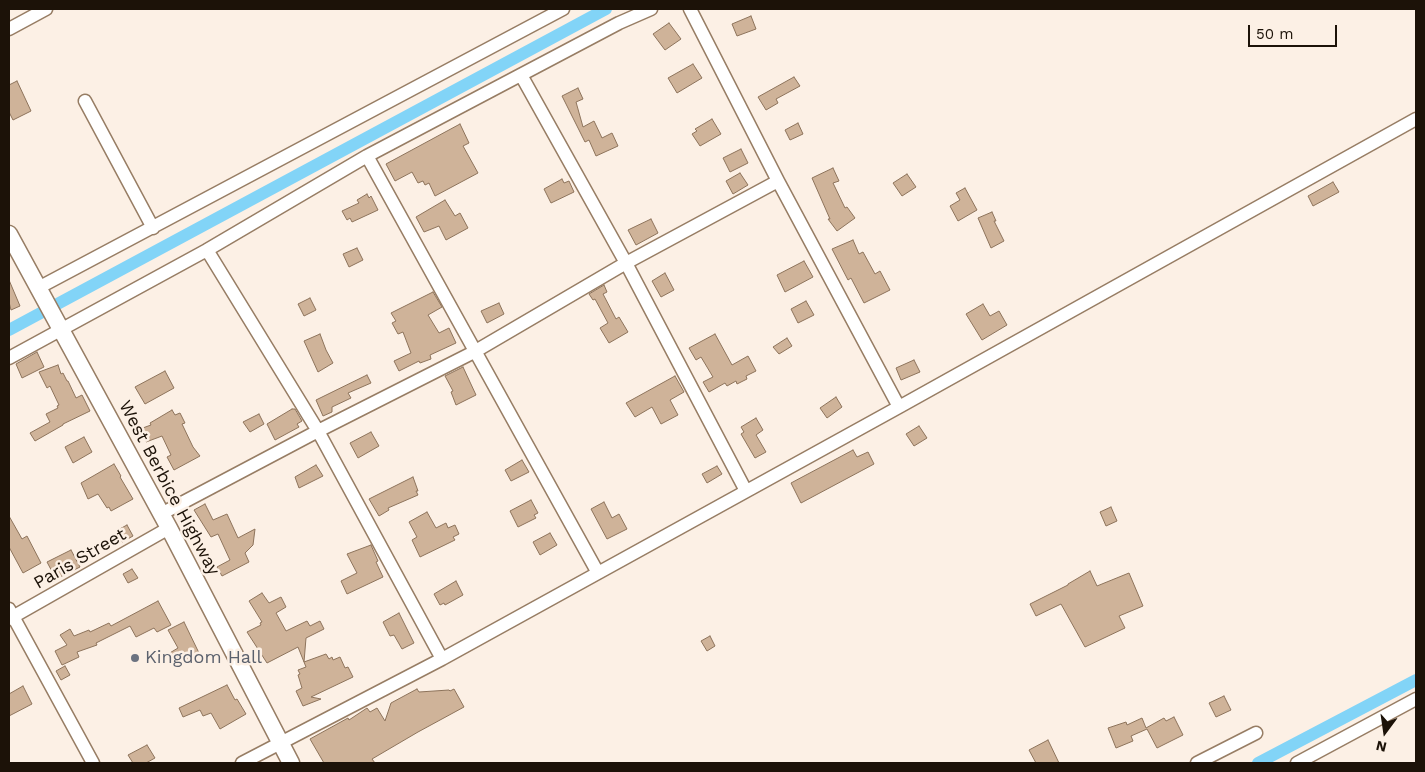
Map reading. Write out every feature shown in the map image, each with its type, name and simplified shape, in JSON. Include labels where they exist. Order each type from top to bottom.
[{"type":"main road","name":"West Berbice Highway","points":[[9,234],[165,521],[291,763]]},
{"type":"street","points":[[9,29],[46,9]]},
{"type":"street","points":[[38,288],[563,9]]},
{"type":"street","points":[[9,358],[207,250],[368,156],[619,23],[651,9]]},
{"type":"street","points":[[690,9],[778,181],[899,407]]},
{"type":"street","points":[[521,75],[626,262],[746,491]]},
{"type":"street","points":[[85,101],[153,228]]},
{"type":"street","points":[[242,763],[442,659],[1416,119]]},
{"type":"street","points":[[368,156],[474,352],[598,573]]},
{"type":"street","name":"Paris Street","points":[[10,615],[318,431],[474,352],[626,262],[778,181]]},
{"type":"street","points":[[207,250],[318,431],[442,659]]},
{"type":"street","points":[[10,615],[93,763]]},
{"type":"street","points":[[1297,763],[1416,699]]},
{"type":"street","points":[[1197,763],[1256,733]]},
{"type":"building","points":[[751,16],[756,29],[737,36],[732,24]]},
{"type":"building","points":[[669,23],[681,39],[665,50],[653,34]]},
{"type":"building","points":[[693,64],[702,78],[677,93],[668,78]]},
{"type":"building","points":[[794,77],[800,86],[776,99],[778,103],[766,110],[758,97]]},
{"type":"building","points":[[17,81],[31,111],[13,120],[9,112],[9,85]]},
{"type":"building","points":[[578,88],[583,99],[576,102],[583,127],[594,121],[602,138],[612,133],[618,146],[596,156],[589,140],[585,142],[562,96]]},
{"type":"building","points":[[712,119],[721,134],[700,146],[692,134],[697,131],[695,129]]},
{"type":"building","points":[[798,123],[803,134],[790,140],[785,130]]},
{"type":"building","points":[[460,124],[469,143],[463,146],[478,173],[435,196],[429,183],[425,185],[423,181],[418,183],[412,172],[395,181],[386,164]]},
{"type":"building","points":[[741,149],[748,163],[730,172],[723,158]]},
{"type":"building","points":[[833,168],[839,181],[833,183],[845,208],[847,207],[855,218],[837,231],[828,219],[830,219],[812,178]]},
{"type":"building","points":[[740,173],[748,185],[733,194],[726,181]]},
{"type":"building","points":[[907,174],[916,187],[902,196],[893,183]]},
{"type":"building","points":[[562,179],[564,183],[569,181],[574,192],[551,203],[544,189]]},
{"type":"building","points":[[1333,182],[1339,192],[1313,206],[1308,196]]},
{"type":"building","points":[[965,188],[977,210],[958,221],[950,206],[960,200],[956,193]]},
{"type":"building","points":[[367,194],[369,198],[371,196],[378,210],[352,222],[350,218],[347,220],[342,211],[359,203],[357,200]]},
{"type":"building","points":[[445,200],[455,216],[460,213],[468,228],[446,240],[439,226],[424,232],[416,217]]},
{"type":"building","points":[[992,212],[996,221],[994,221],[1004,241],[991,248],[978,218]]},
{"type":"building","points":[[651,219],[658,233],[636,245],[628,230]]},
{"type":"building","points":[[853,240],[859,254],[863,252],[875,274],[880,271],[890,290],[864,303],[851,278],[848,280],[832,249]]},
{"type":"building","points":[[357,248],[363,260],[349,267],[343,254]]},
{"type":"building","points":[[804,261],[813,277],[785,292],[777,275]]},
{"type":"building","points":[[665,273],[674,290],[661,297],[652,281]]},
{"type":"building","points":[[9,280],[20,306],[11,310],[9,302]]},
{"type":"building","points":[[604,285],[607,292],[603,294],[616,319],[619,317],[628,332],[609,343],[600,328],[608,323],[595,299],[593,300],[589,294]]},
{"type":"building","points":[[433,292],[442,307],[428,315],[439,333],[449,328],[456,343],[430,355],[431,359],[420,363],[419,361],[399,371],[394,361],[411,353],[403,332],[398,334],[392,323],[396,321],[391,313]]},
{"type":"building","points":[[310,298],[316,310],[304,316],[298,304]]},
{"type":"building","points":[[806,301],[814,315],[798,323],[791,309]]},
{"type":"building","points":[[499,303],[504,314],[487,323],[481,311]]},
{"type":"building","points":[[983,304],[990,316],[999,311],[1007,325],[982,340],[966,314]]},
{"type":"building","points":[[320,334],[333,363],[318,372],[304,341]]},
{"type":"building","points":[[715,334],[732,365],[748,356],[756,371],[746,376],[747,379],[737,384],[736,381],[727,386],[725,383],[709,392],[703,382],[713,377],[701,357],[696,360],[689,348]]},
{"type":"building","points":[[787,338],[792,346],[779,354],[773,347]]},
{"type":"building","points":[[37,352],[44,367],[22,378],[16,364]]},
{"type":"building","points":[[914,360],[920,372],[901,380],[896,368]]},
{"type":"building","points":[[58,365],[61,374],[63,373],[68,381],[76,398],[82,395],[90,411],[63,424],[35,441],[30,433],[50,422],[46,414],[58,408],[57,406],[59,405],[50,386],[47,388],[39,372]]},
{"type":"building","points":[[463,367],[476,395],[456,405],[451,392],[453,391],[445,376]]},
{"type":"building","points":[[165,371],[174,388],[145,404],[135,387]]},
{"type":"building","points":[[367,375],[371,383],[348,393],[351,398],[332,407],[332,412],[323,416],[316,400]]},
{"type":"building","points":[[675,376],[684,392],[670,400],[678,415],[661,424],[652,407],[635,417],[626,403]]},
{"type":"building","points":[[836,397],[842,407],[827,418],[820,408]]},
{"type":"building","points":[[295,409],[302,421],[297,424],[299,427],[275,440],[267,424]]},
{"type":"building","points":[[172,410],[175,415],[180,413],[185,423],[182,424],[193,447],[200,456],[174,470],[167,457],[171,455],[162,436],[146,442],[140,429],[151,425],[150,423]]},
{"type":"building","points":[[259,414],[264,424],[250,432],[243,422]]},
{"type":"building","points":[[756,418],[763,430],[756,435],[766,452],[755,458],[741,434],[744,432],[741,427]]},
{"type":"building","points":[[919,426],[927,438],[914,446],[906,434]]},
{"type":"building","points":[[371,432],[379,446],[358,458],[350,443]]},
{"type":"building","points":[[84,437],[92,452],[73,463],[65,447]]},
{"type":"building","points":[[853,450],[857,457],[868,452],[874,464],[801,503],[791,483]]},
{"type":"building","points":[[522,460],[529,472],[511,481],[505,470]]},
{"type":"building","points":[[114,464],[133,499],[111,511],[98,494],[88,499],[81,483]]},
{"type":"building","points":[[316,465],[323,476],[299,488],[295,477]]},
{"type":"building","points":[[717,466],[722,474],[707,483],[702,474]]},
{"type":"building","points":[[413,477],[418,495],[388,508],[389,510],[379,516],[369,499]]},
{"type":"building","points":[[531,500],[538,513],[534,515],[536,518],[518,527],[510,511]]},
{"type":"building","points":[[604,502],[612,518],[619,514],[627,529],[607,539],[591,509]]},
{"type":"building","points":[[205,504],[213,520],[227,514],[238,538],[255,529],[253,545],[245,553],[249,562],[222,576],[217,567],[230,560],[218,534],[211,537],[194,510]]},
{"type":"building","points":[[1111,507],[1117,521],[1106,526],[1100,512]]},
{"type":"building","points":[[427,512],[436,528],[446,523],[448,528],[455,525],[459,534],[453,537],[455,540],[420,557],[412,540],[417,537],[409,522]]},
{"type":"building","points":[[9,516],[22,539],[27,536],[41,563],[23,573],[9,547]]},
{"type":"building","points":[[127,525],[133,536],[122,542],[116,531]]},
{"type":"building","points":[[550,533],[557,545],[540,555],[533,542]]},
{"type":"building","points":[[371,545],[383,577],[347,594],[341,581],[357,573],[347,554]]},
{"type":"building","points":[[71,550],[80,567],[56,579],[47,562]]},
{"type":"building","points":[[132,569],[138,578],[128,583],[123,574]]},
{"type":"building","points":[[1090,571],[1097,586],[1129,573],[1143,606],[1119,616],[1125,628],[1085,647],[1061,604],[1036,616],[1030,604],[1068,585]]},
{"type":"building","points":[[456,581],[463,595],[445,605],[444,603],[440,605],[434,594]]},
{"type":"building","points":[[262,593],[269,603],[281,597],[286,607],[276,613],[286,631],[307,621],[310,626],[320,621],[324,629],[306,638],[304,662],[298,647],[267,663],[247,632],[261,625],[260,623],[262,622],[249,601]]},
{"type":"building","points":[[158,601],[171,625],[157,632],[154,628],[136,637],[130,626],[96,643],[97,645],[77,652],[79,657],[62,665],[55,651],[67,645],[60,635],[70,629],[74,636],[89,630],[90,632],[109,623],[111,626]]},
{"type":"building","points":[[399,613],[414,643],[402,649],[394,635],[390,636],[383,622]]},
{"type":"building","points":[[184,622],[199,653],[175,666],[168,654],[178,648],[168,630]]},
{"type":"building","points":[[710,636],[715,646],[707,651],[701,641]]},
{"type":"building","points":[[326,654],[329,659],[332,657],[333,660],[340,657],[345,668],[348,667],[353,677],[311,697],[321,699],[303,706],[296,691],[302,688],[298,670],[306,667],[304,662]]},
{"type":"building","points":[[65,666],[70,675],[61,680],[56,671]]},
{"type":"building","points":[[227,685],[235,700],[237,699],[246,714],[220,729],[211,713],[203,716],[200,710],[183,717],[179,708]]},
{"type":"building","points":[[23,686],[32,704],[9,716],[9,694]]},
{"type":"building","points":[[417,689],[419,692],[450,691],[454,689],[464,707],[372,759],[375,763],[324,763],[310,739],[348,718],[349,720],[367,708],[370,712],[377,708],[385,721],[391,703]]},
{"type":"building","points":[[1224,696],[1231,710],[1216,717],[1209,703]]},
{"type":"building","points":[[1174,717],[1183,735],[1157,748],[1147,729],[1131,736],[1133,741],[1116,748],[1108,728],[1126,722],[1127,725],[1142,718],[1146,728],[1164,718],[1166,721]]},
{"type":"building","points":[[1048,740],[1059,763],[1036,763],[1029,750]]},
{"type":"building","points":[[147,745],[155,758],[146,763],[133,763],[128,755]]},
{"type":"waterway","points":[[9,330],[606,9]]},
{"type":"waterway","points":[[1258,763],[1416,680]]},
{"type":"place","name":"Kingdom Hall","points":[[135,658]]}]
